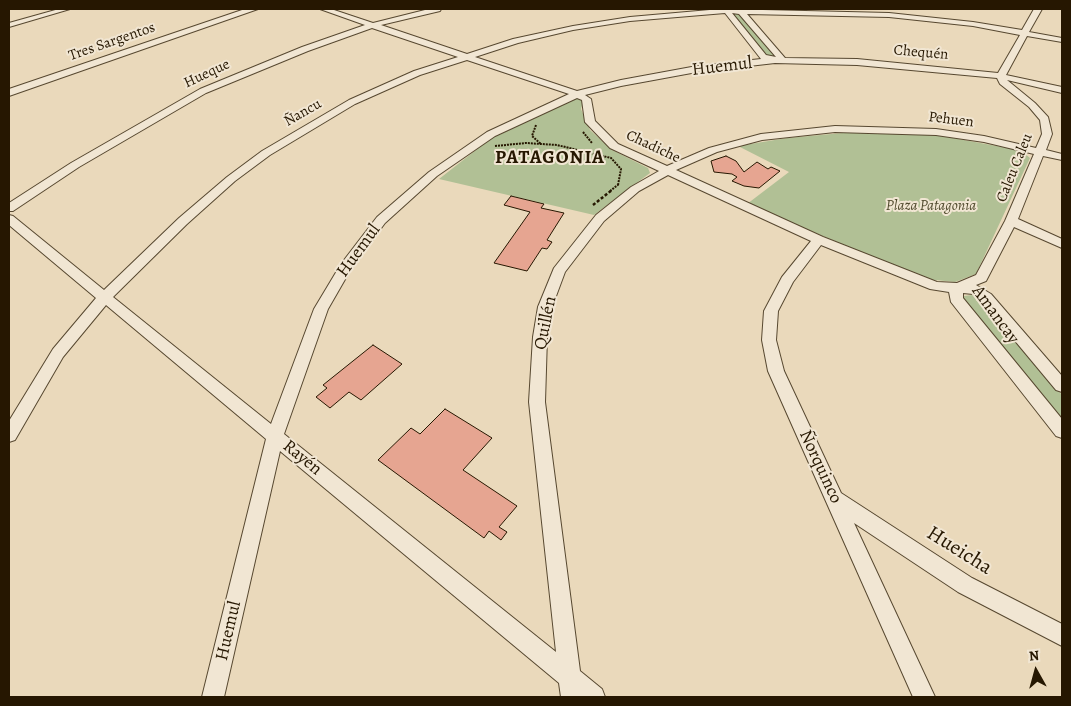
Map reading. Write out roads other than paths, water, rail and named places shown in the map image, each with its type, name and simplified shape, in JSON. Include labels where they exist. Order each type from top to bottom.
[{"type":"street","points":[[9,25],[66,9]]},
{"type":"street","name":"Tres Sargentos","points":[[9,93],[253,9]]},
{"type":"street","points":[[324,9],[577,94]]},
{"type":"street","name":"Hueque","points":[[9,208],[75,165],[203,91],[304,49],[372,25],[437,9]]},
{"type":"street","points":[[1001,76],[1038,9]]},
{"type":"street","points":[[726,10],[763,57],[775,60],[781,57],[740,10]]},
{"type":"street","name":"Ñancu","points":[[9,435],[58,354],[105,297],[183,221],[231,179],[266,153],[352,102],[417,74],[465,56],[516,41],[573,28],[630,19],[726,10],[889,16],[1026,32],[1062,40]]},
{"type":"street","name":"Chequén","points":[[775,60],[857,62],[934,68],[1001,76],[1062,90]]},
{"type":"street","name":"Huemul","points":[[213,697],[275,436],[321,309],[346,267],[382,220],[433,174],[492,134],[577,94],[621,83],[697,69],[775,60]]},
{"type":"street","name":"Caleu Caleu","points":[[960,287],[981,278],[1011,221],[1047,134],[1045,119],[1032,105],[1003,82],[1001,76]]},
{"type":"street","name":"Chadiche","points":[[577,94],[586,99],[590,122],[614,146],[819,240],[935,286],[960,287]]},
{"type":"street","name":"Pehuen","points":[[835,129],[888,129],[936,132],[1040,151],[1062,157]]},
{"type":"street","name":"Quillén","points":[[570,687],[537,402],[540,338],[545,307],[559,271],[600,218],[635,189],[666,171],[713,150],[761,137],[835,129]]},
{"type":"street","name":"Rayén","points":[[9,218],[275,436],[570,687],[594,697]]},
{"type":"street","points":[[1011,221],[1062,244]]},
{"type":"street","name":"Ñorquinco","points":[[819,240],[787,280],[771,311],[769,340],[776,371],[924,697]]},
{"type":"street","name":"Amancay","points":[[1062,386],[986,297],[976,290],[960,287],[956,292],[956,299],[1062,431]]},
{"type":"street","name":"Hueicha","points":[[836,500],[965,585],[1062,635]]},
{"type":"district","name":"PATAGONIA","points":[[550,158]]},
{"type":"park label","name":"Plaza Patagonia","points":[[931,206]]}]
